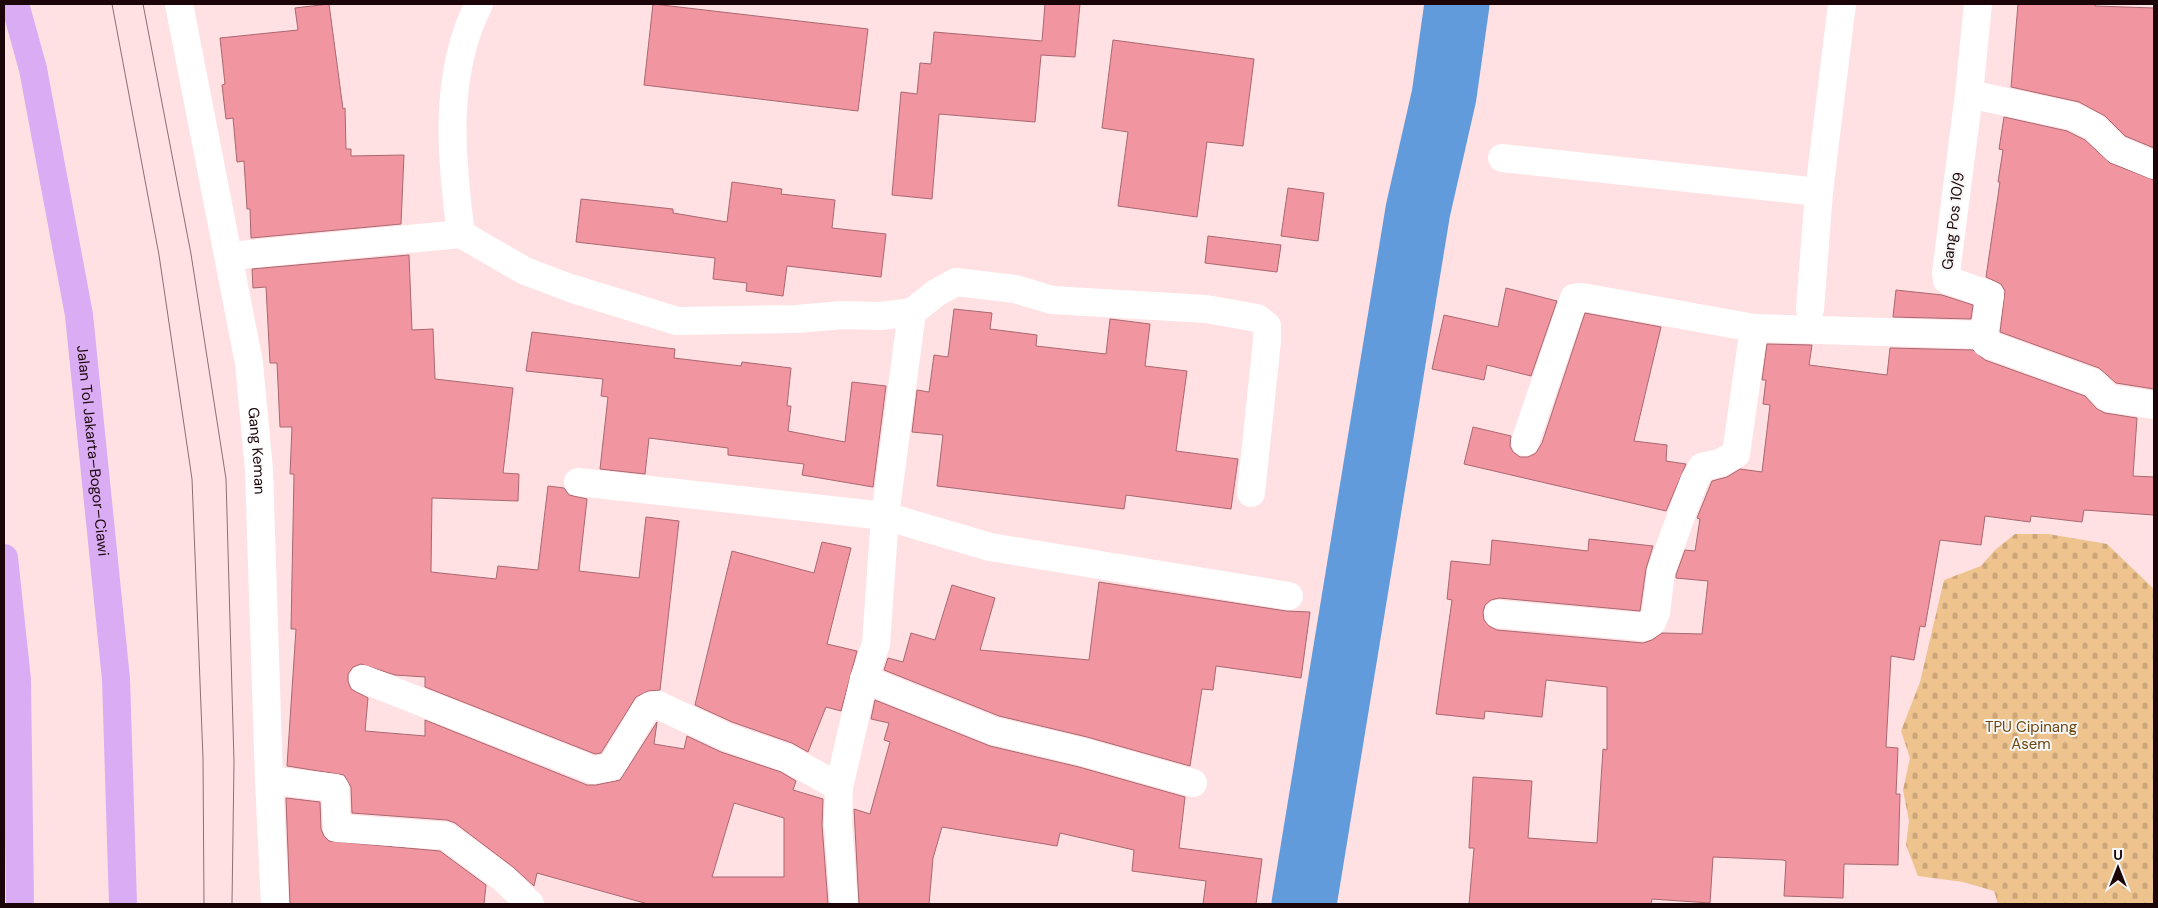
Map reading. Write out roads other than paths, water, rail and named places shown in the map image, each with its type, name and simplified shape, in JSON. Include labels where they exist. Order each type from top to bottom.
[{"type":"highway","name":"Jalan Tol Jakarta–Bogor–Ciawi","points":[[15,4],[33,69],[79,315],[116,679],[122,904]]},
{"type":"highway","points":[[27,4],[33,69]]},
{"type":"highway","points":[[4,558],[17,680],[20,904]]},
{"type":"street","name":"Gang Keman","points":[[179,4],[249,363],[259,470],[268,780],[275,904]]},
{"type":"street","points":[[461,234],[454,175],[453,123],[458,56],[479,4]]},
{"type":"street","points":[[1810,309],[1819,192],[1842,4]]},
{"type":"street","name":"Gang Pos 10/9","points":[[1978,4],[1969,94],[1946,273],[1947,280],[1990,295],[1984,335]]},
{"type":"street","points":[[1969,94],[2072,116],[2094,128],[2116,149],[2154,165]]},
{"type":"street","points":[[1502,158],[1819,192]]},
{"type":"street","points":[[229,256],[461,234],[525,271],[570,288],[677,321],[796,319],[843,315],[882,316],[912,312],[936,293],[956,282],[1015,289],[1052,300],[1206,309],[1257,318],[1267,326],[1267,341],[1251,493]]},
{"type":"street","points":[[1525,442],[1574,298],[1582,297],[1754,328],[1984,335],[1986,342],[1990,346],[2094,383],[2108,398],[2154,405]]},
{"type":"street","points":[[844,904],[838,824],[839,787],[864,679],[876,644],[885,516],[912,312]]},
{"type":"street","points":[[1498,614],[1644,627],[1652,622],[1656,613],[1662,571],[1694,481],[1702,467],[1720,462],[1736,454],[1754,328]]},
{"type":"street","points":[[578,482],[885,516],[990,547],[1289,596]]},
{"type":"street","points":[[363,679],[592,770],[611,767],[646,709],[650,706],[658,705],[726,737],[787,758],[839,787]]},
{"type":"street","points":[[864,679],[994,731],[1083,752],[1193,783]]},
{"type":"street","points":[[268,780],[334,788],[337,828],[446,836],[504,879],[530,904]]},
{"type":"waterway","points":[[1304,904],[1418,210],[1444,96],[1457,4]]},
{"type":"tram line","points":[[112,4],[159,255],[192,479],[203,758],[204,904]]},
{"type":"tram line","points":[[143,4],[191,254],[226,479],[234,762],[232,904]]},
{"type":"park label","name":"TPU Cipinang Asem","points":[[2031,736]]}]
